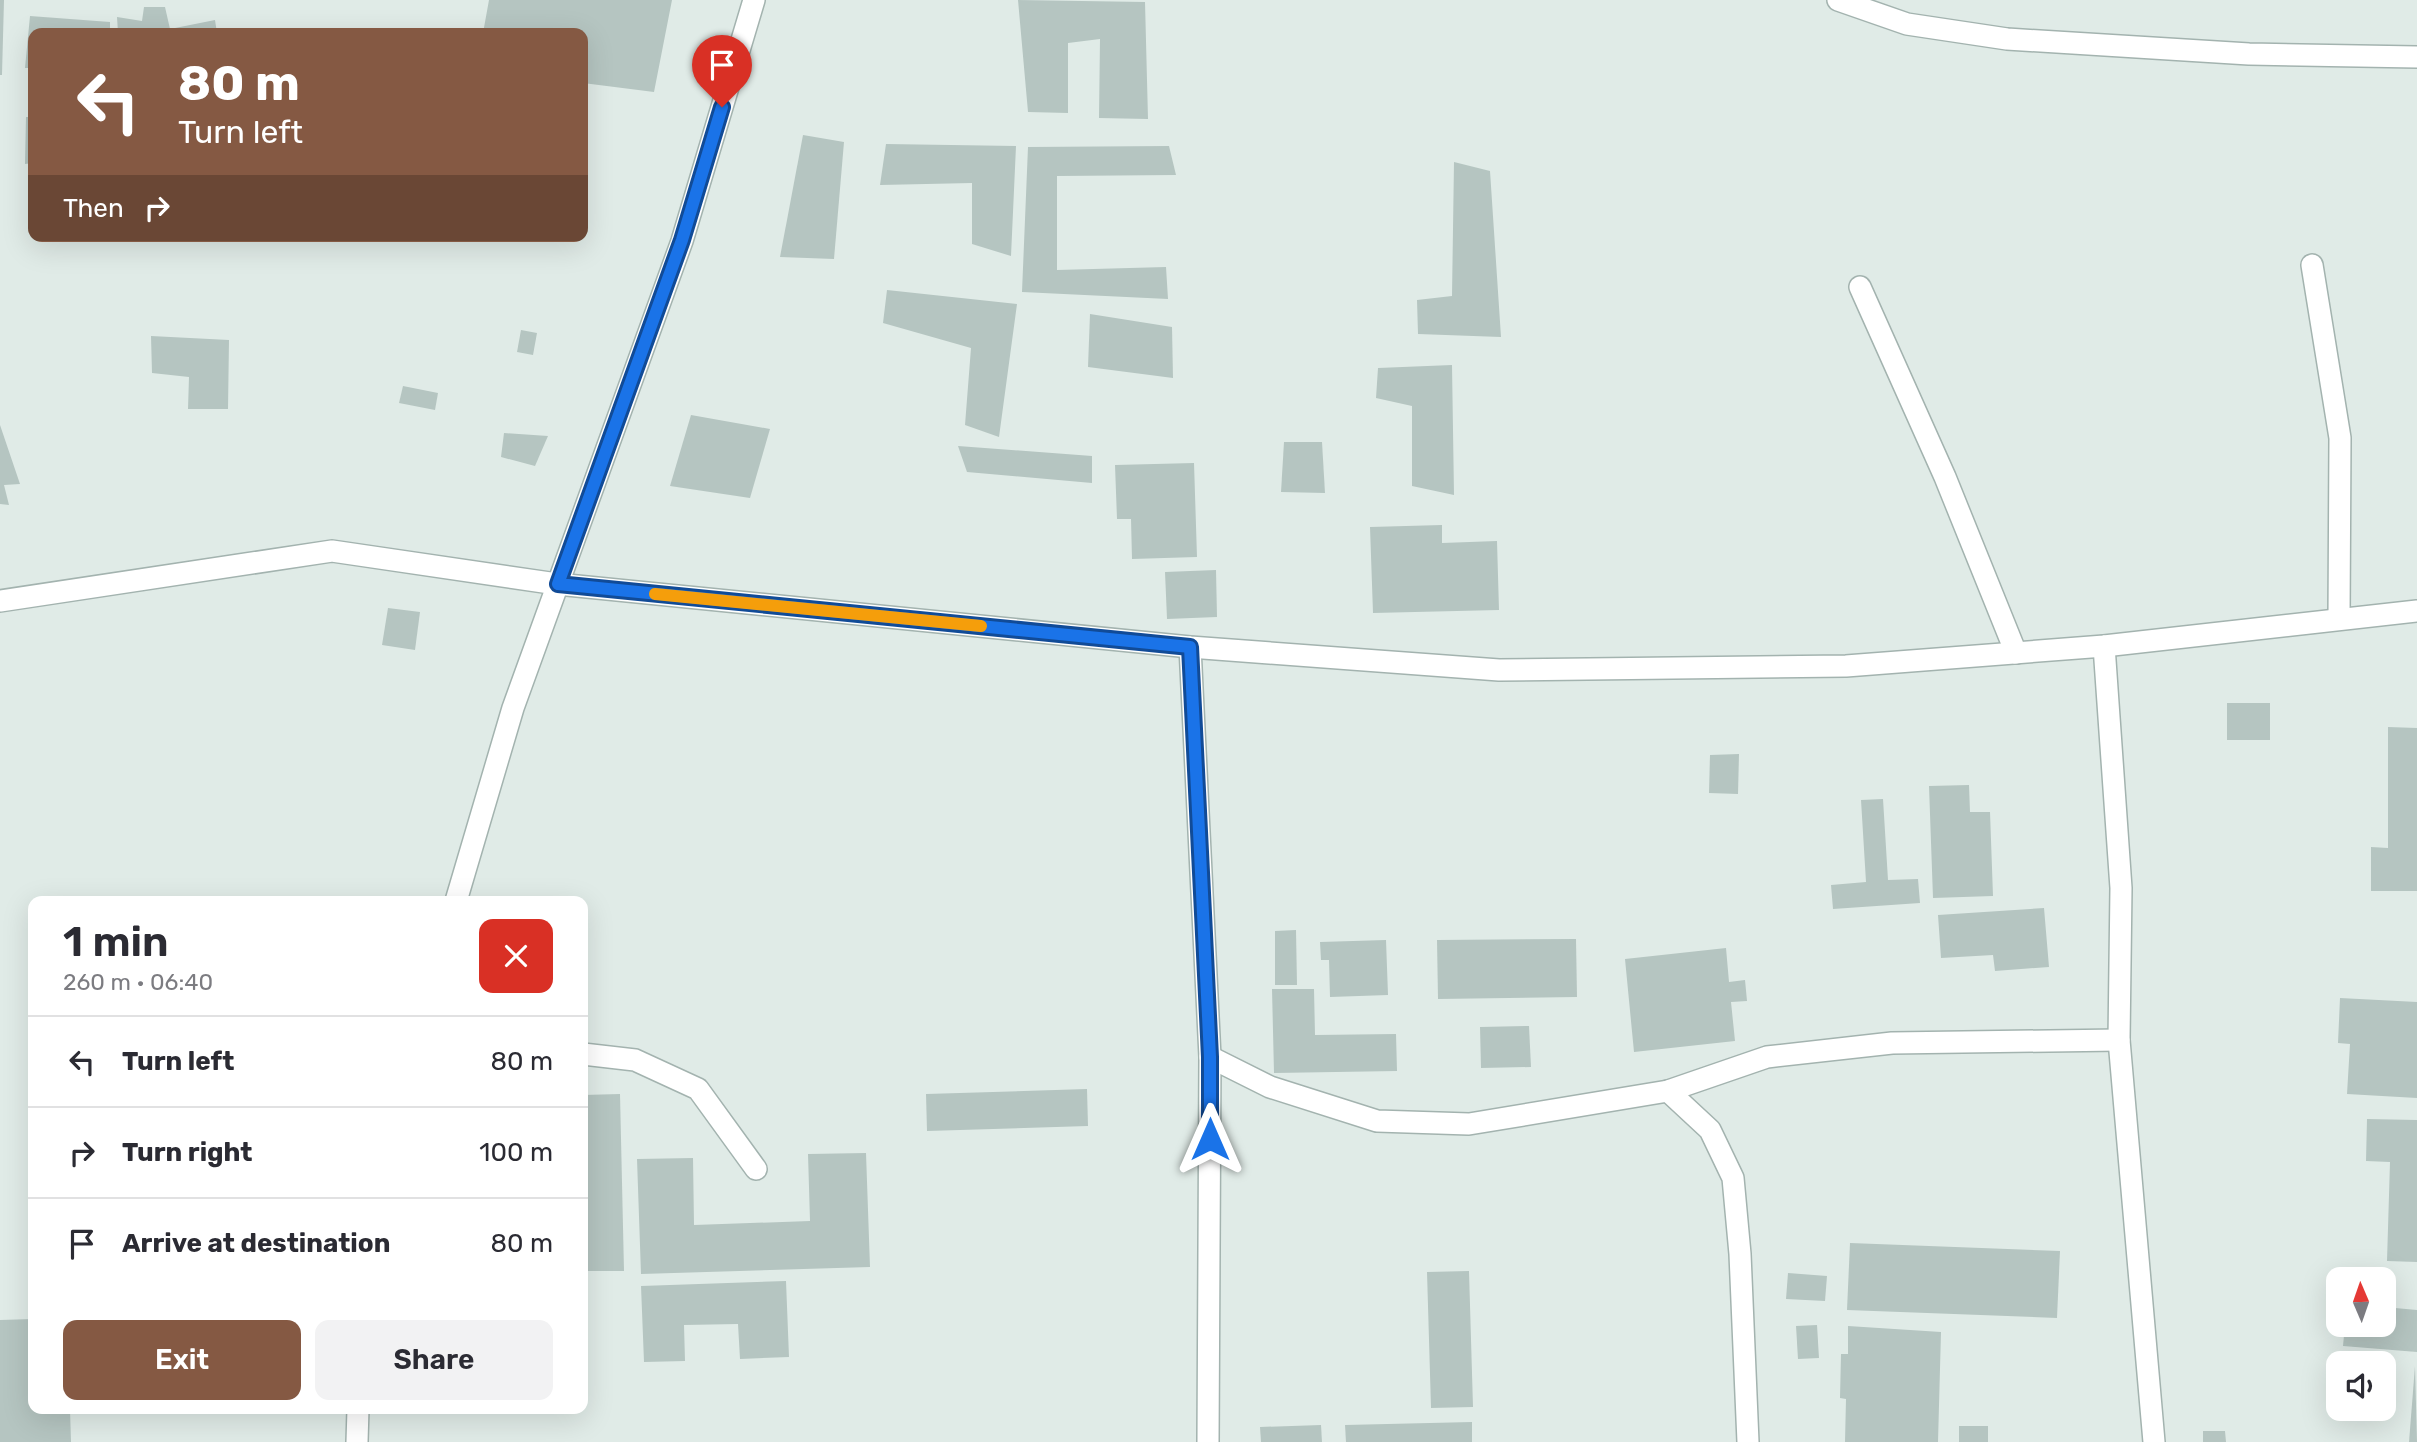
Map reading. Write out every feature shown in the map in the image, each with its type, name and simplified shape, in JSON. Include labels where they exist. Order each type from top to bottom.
[{"type":"street","points":[[457,896],[513,708],[682,240],[754,0]]},
{"type":"street","points":[[1838,0],[1907,24],[2007,39],[2249,54],[2417,57]]},
{"type":"street","points":[[2312,265],[2340,438],[2339,619]]},
{"type":"street","points":[[1860,286],[1945,477],[2016,653]]},
{"type":"street","points":[[0,601],[332,551],[558,584],[1190,647],[1499,670],[1846,666],[2104,646],[2417,611]]},
{"type":"street","points":[[2104,646],[2121,888],[2119,1040],[2154,1442]]},
{"type":"street","points":[[1190,647],[1210,1057],[1208,1442]]},
{"type":"street","points":[[1210,1057],[1270,1087],[1377,1121],[1469,1124],[1668,1091],[1767,1057],[1892,1042],[2119,1040]]},
{"type":"street","points":[[588,1055],[635,1060],[698,1089],[756,1169]]},
{"type":"street","points":[[1668,1091],[1710,1130],[1733,1178],[1740,1254],[1748,1442]]},
{"type":"street","points":[[357,1442],[358,1414]]},
{"type":"building","points":[[0,0],[4,0],[2,75],[0,75]]},
{"type":"building","points":[[489,0],[672,0],[654,92],[588,84],[588,28],[484,28]]},
{"type":"building","points":[[1018,0],[1145,2],[1148,119],[1099,118],[1100,39],[1068,43],[1068,113],[1028,112]]},
{"type":"building","points":[[144,7],[165,7],[170,28],[118,28],[117,17],[142,21]]},
{"type":"building","points":[[30,16],[110,22],[110,28],[29,28]]},
{"type":"building","points":[[215,20],[216,28],[175,28]]},
{"type":"building","points":[[28,37],[28,68],[25,68]]},
{"type":"building","points":[[26,117],[28,117],[28,164],[25,164]]},
{"type":"building","points":[[803,135],[844,142],[834,259],[780,257]]},
{"type":"building","points":[[886,144],[1016,146],[1011,256],[972,244],[972,183],[880,185]]},
{"type":"building","points":[[1169,146],[1176,175],[1057,176],[1057,270],[1166,267],[1168,299],[1022,292],[1028,147]]},
{"type":"building","points":[[1454,162],[1490,171],[1501,337],[1418,334],[1417,300],[1452,296]]},
{"type":"building","points":[[887,290],[1017,304],[999,437],[965,425],[971,348],[883,323]]},
{"type":"building","points":[[1090,314],[1172,327],[1173,378],[1088,367]]},
{"type":"building","points":[[521,330],[537,333],[533,355],[517,352]]},
{"type":"building","points":[[151,336],[229,340],[228,409],[188,409],[189,377],[152,373]]},
{"type":"building","points":[[1452,365],[1454,495],[1412,486],[1412,406],[1376,398],[1378,368]]},
{"type":"building","points":[[403,386],[438,393],[435,410],[399,403]]},
{"type":"building","points":[[691,415],[770,429],[750,498],[670,486]]},
{"type":"building","points":[[0,425],[20,484],[4,485],[9,505],[0,504]]},
{"type":"building","points":[[504,433],[548,436],[535,466],[501,457]]},
{"type":"building","points":[[1284,442],[1322,442],[1325,493],[1281,492]]},
{"type":"building","points":[[958,446],[1092,456],[1092,483],[967,472]]},
{"type":"building","points":[[1194,463],[1197,557],[1132,559],[1131,519],[1117,519],[1115,465]]},
{"type":"building","points":[[1442,525],[1442,543],[1497,541],[1499,610],[1373,613],[1370,527]]},
{"type":"building","points":[[1216,570],[1217,617],[1167,619],[1165,572]]},
{"type":"building","points":[[388,608],[420,612],[415,650],[382,645]]},
{"type":"building","points":[[2227,703],[2270,703],[2270,740],[2227,740]]},
{"type":"building","points":[[2388,727],[2417,728],[2417,891],[2371,891],[2371,847],[2388,848]]},
{"type":"building","points":[[1739,754],[1738,794],[1709,793],[1710,755]]},
{"type":"building","points":[[1969,785],[1970,812],[1990,812],[1993,896],[1933,898],[1929,786]]},
{"type":"building","points":[[1883,799],[1888,880],[1918,879],[1920,903],[1833,909],[1831,885],[1866,882],[1861,800]]},
{"type":"building","points":[[2044,908],[2049,967],[1995,971],[1993,955],[1941,958],[1938,915]]},
{"type":"building","points":[[1296,930],[1297,985],[1275,985],[1275,931]]},
{"type":"building","points":[[1576,939],[1577,997],[1438,999],[1437,940]]},
{"type":"building","points":[[1386,940],[1388,995],[1330,997],[1329,960],[1321,960],[1320,942]]},
{"type":"building","points":[[1726,948],[1729,982],[1745,980],[1747,1001],[1731,1002],[1735,1041],[1634,1052],[1625,959]]},
{"type":"building","points":[[1272,989],[1314,989],[1315,1035],[1396,1034],[1397,1071],[1274,1073]]},
{"type":"building","points":[[2340,998],[2417,1002],[2417,1098],[2347,1094],[2350,1044],[2338,1043]]},
{"type":"building","points":[[1529,1026],[1531,1067],[1481,1068],[1480,1027]]},
{"type":"building","points":[[1087,1089],[1088,1126],[927,1131],[926,1094]]},
{"type":"building","points":[[620,1094],[624,1271],[588,1271],[588,1095]]},
{"type":"building","points":[[2367,1119],[2417,1120],[2417,1262],[2387,1261],[2390,1162],[2366,1161]]},
{"type":"building","points":[[866,1153],[870,1267],[641,1274],[637,1159],[693,1158],[694,1225],[810,1221],[808,1154]]},
{"type":"building","points":[[1850,1243],[2060,1251],[2057,1318],[1847,1310]]},
{"type":"building","points":[[1469,1271],[1473,1407],[1431,1408],[1427,1272]]},
{"type":"building","points":[[1788,1273],[1827,1276],[1825,1301],[1786,1299]]},
{"type":"building","points":[[786,1281],[789,1357],[740,1359],[738,1324],[684,1325],[685,1361],[644,1362],[641,1286]]},
{"type":"building","points":[[2396,1308],[2417,1310],[2417,1352],[2343,1346],[2344,1337],[2396,1337]]},
{"type":"building","points":[[28,1319],[28,1414],[70,1414],[71,1442],[0,1442],[0,1320]]},
{"type":"building","points":[[1817,1325],[1819,1358],[1798,1359],[1796,1326]]},
{"type":"building","points":[[1848,1326],[1941,1332],[1938,1442],[1845,1442],[1846,1399],[1840,1398],[1841,1354],[1848,1354]]},
{"type":"building","points":[[2415,1366],[2417,1442],[2409,1442]]},
{"type":"building","points":[[1472,1422],[1472,1442],[1346,1442],[1345,1425]]},
{"type":"building","points":[[1321,1425],[1322,1442],[1261,1442],[1260,1427]]},
{"type":"building","points":[[1959,1426],[1988,1426],[1988,1442],[1959,1442]]},
{"type":"building","points":[[2203,1431],[2225,1431],[2226,1442],[2203,1442]]},
{"type":"slow traffic","points":[[655,594],[981,626]]},
{"type":"route","points":[[722,107],[682,240],[558,584],[1190,647],[1210,1057],[1210,1139]]}]
